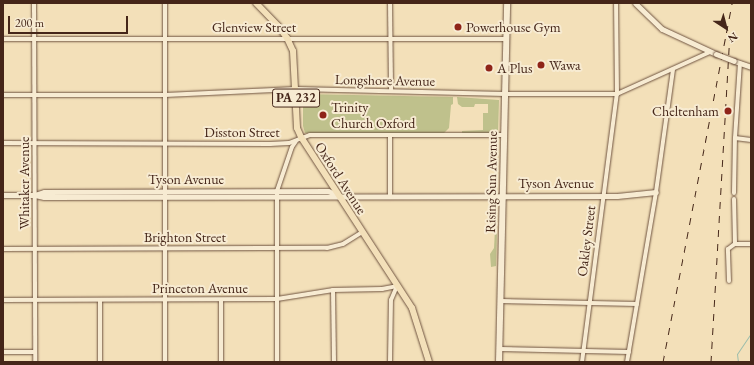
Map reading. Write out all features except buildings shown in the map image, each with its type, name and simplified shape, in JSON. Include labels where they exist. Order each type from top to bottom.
[{"type":"main road","name":"Oxford Avenue","points":[[256,3],[271,17],[287,38],[293,51],[297,128],[301,137],[414,314],[429,362]]},
{"type":"main road","name":"Rising Sun Avenue","points":[[499,362],[507,3]]},
{"type":"street","name":"Whitaker Avenue","points":[[34,3],[35,362]]},
{"type":"street","points":[[165,3],[165,362]]},
{"type":"street","points":[[390,3],[391,90]]},
{"type":"street","name":"Oakley Street","points":[[582,362],[617,94],[616,3]]},
{"type":"street","points":[[635,3],[662,29],[710,52],[751,67]]},
{"type":"street","name":"Glenview Street","points":[[3,39],[506,39]]},
{"type":"street","name":"Longshore Avenue","points":[[3,95],[165,95],[296,89],[391,90],[505,94],[617,94],[710,52]]},
{"type":"street","points":[[734,193],[735,138],[740,63]]},
{"type":"street","points":[[627,362],[656,192],[673,69]]},
{"type":"street","name":"Disston Street","points":[[3,143],[270,144],[289,143],[301,137],[322,135],[505,135]]},
{"type":"street","points":[[390,135],[390,195]]},
{"type":"street","points":[[277,362],[276,194],[292,147],[301,137]]},
{"type":"street","points":[[735,138],[751,140]]},
{"type":"street","name":"Tyson Avenue","points":[[3,195],[35,195],[44,197],[101,194],[276,194],[328,191],[337,195],[632,195],[656,192]]},
{"type":"street","points":[[734,199],[735,244]]},
{"type":"street","name":"Brighton Street","points":[[3,249],[327,248],[339,246],[362,232]]},
{"type":"street","points":[[729,281],[728,249],[735,244],[751,244]]},
{"type":"street","points":[[390,362],[391,300],[397,286]]},
{"type":"street","name":"Princeton Avenue","points":[[3,300],[277,299],[333,290],[382,289],[397,286]]},
{"type":"street","points":[[333,290],[334,362]]},
{"type":"street","points":[[100,300],[100,362]]},
{"type":"street","points":[[221,300],[221,362]]},
{"type":"street","points":[[501,301],[637,304]]},
{"type":"street","points":[[500,349],[628,352]]},
{"type":"street","points":[[3,352],[35,352]]},
{"type":"green space","points":[[303,94],[453,97],[453,104],[451,105],[449,128],[444,133],[305,133],[303,126]]},
{"type":"green space","points":[[457,97],[499,100],[498,133],[462,133],[462,131],[483,130],[483,113],[488,113],[488,104],[475,104],[474,107],[462,107],[458,104]]},
{"type":"green space","points":[[497,228],[496,266],[491,267],[490,254],[494,248],[495,229]]},
{"type":"waterway","points":[[738,362],[737,354],[751,333]]},
{"type":"railway","points":[[663,362],[732,3]]},
{"type":"railway","points":[[711,362],[730,37]]},
{"type":"place","name":"Powerhouse Gym","points":[[458,27]]},
{"type":"place","name":"Wawa","points":[[541,65]]},
{"type":"place","name":"A Plus","points":[[489,68]]},
{"type":"place","name":"Cheltenham","points":[[728,111]]},
{"type":"place","name":"Trinity Church Oxford","points":[[323,115]]}]
